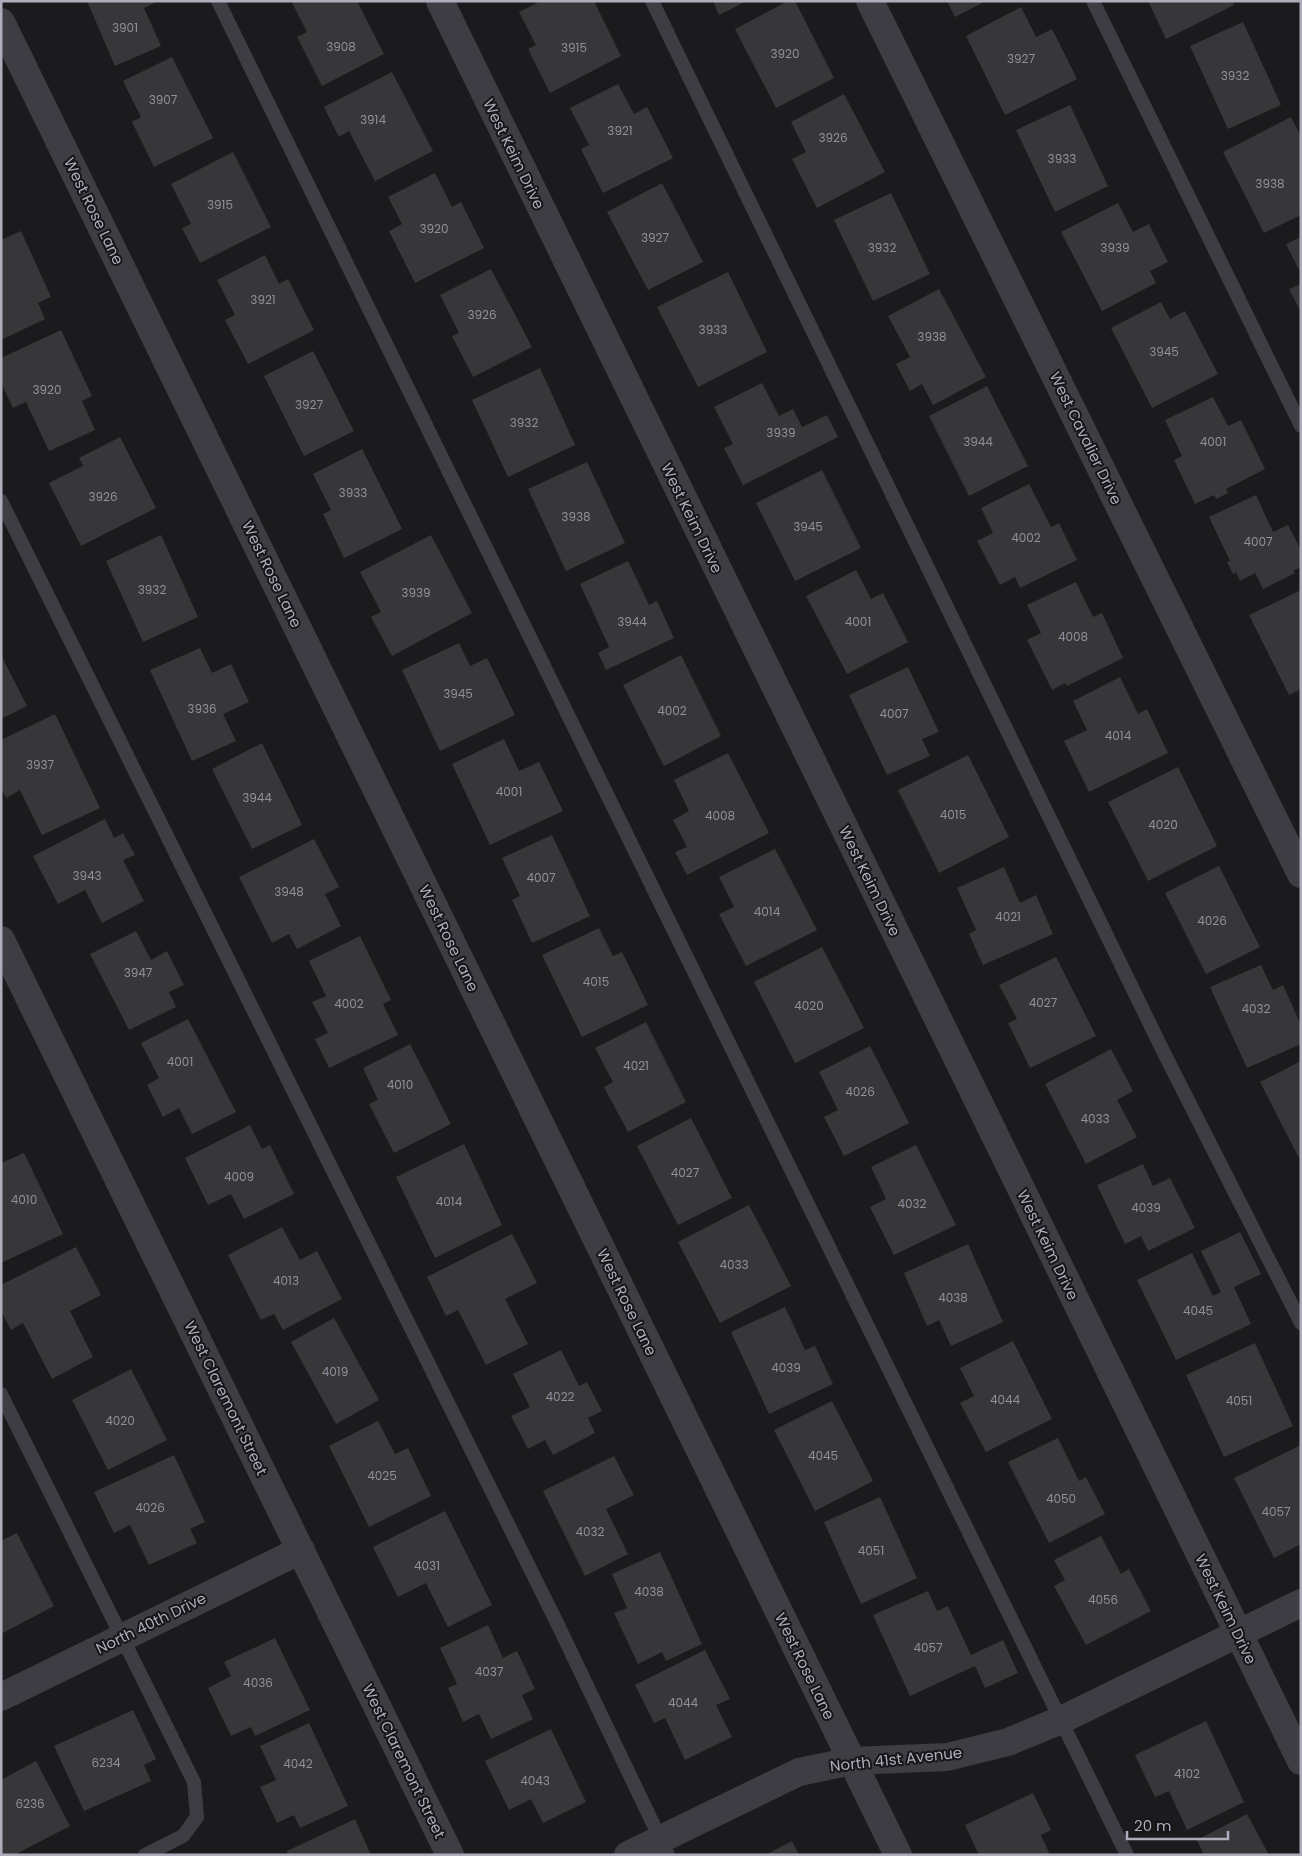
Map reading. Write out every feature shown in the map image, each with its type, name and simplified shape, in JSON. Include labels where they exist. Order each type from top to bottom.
[{"type":"street","name":"West Keim Drive","points":[[440,1],[1301,1761]]},
{"type":"street","name":"West Cavalier Drive","points":[[870,1],[1301,874]]},
{"type":"street","name":"West Rose Lane","points":[[1,22],[898,1855]]},
{"type":"street","name":"West Claremont Street","points":[[1,940],[450,1855]]},
{"type":"street","name":"North 40th Drive","points":[[1,1697],[300,1550]]},
{"type":"street","name":"North 41st Avenue","points":[[628,1855],[664,1847],[799,1772],[852,1761],[947,1757],[1008,1742],[1061,1720],[1301,1603]]},
{"type":"lane","points":[[218,1],[1127,1855]]},
{"type":"lane","points":[[652,1],[1164,1051],[1301,1323]]},
{"type":"lane","points":[[1093,1],[1301,426]]},
{"type":"lane","points":[[1,501],[559,1627],[664,1847]]},
{"type":"lane","points":[[1,1394],[194,1782],[197,1817],[183,1836],[145,1855]]},
{"type":"building","points":[[87,1],[158,1],[144,8],[161,46],[115,66]]},
{"type":"building","points":[[294,1],[357,1],[384,54],[322,86],[297,37],[307,32],[292,3]]},
{"type":"building","points":[[541,1],[594,1],[621,56],[550,93],[528,49],[536,45],[519,12]]},
{"type":"building","points":[[713,1],[747,1],[719,15]]},
{"type":"building","points":[[788,1],[795,1],[834,78],[776,108],[735,29]]},
{"type":"building","points":[[947,1],[986,1],[955,17]]},
{"type":"building","points":[[1148,1],[1233,1],[1234,5],[1166,39]]},
{"type":"building","points":[[1021,7],[1036,37],[1052,29],[1077,79],[1005,115],[966,36]]},
{"type":"building","points":[[1243,22],[1281,105],[1228,129],[1190,46]]},
{"type":"building","points":[[172,57],[213,138],[154,167],[132,122],[141,117],[123,81]]},
{"type":"building","points":[[392,72],[433,151],[375,181],[349,131],[339,137],[324,107]]},
{"type":"building","points":[[618,84],[634,114],[647,107],[673,158],[603,193],[581,149],[589,145],[570,108]]},
{"type":"building","points":[[844,94],[885,172],[817,208],[792,159],[806,152],[791,122]]},
{"type":"building","points":[[1070,105],[1108,186],[1055,212],[1016,130]]},
{"type":"building","points":[[1291,117],[1301,136],[1301,215],[1264,233],[1223,152]]},
{"type":"building","points":[[233,152],[271,227],[200,263],[182,228],[191,224],[171,184]]},
{"type":"building","points":[[435,173],[452,207],[461,202],[484,248],[415,283],[389,231],[402,224],[388,197]]},
{"type":"building","points":[[662,183],[703,262],[648,290],[607,212]]},
{"type":"building","points":[[891,193],[930,274],[873,301],[834,220]]},
{"type":"building","points":[[1118,203],[1133,232],[1149,224],[1168,262],[1150,271],[1156,283],[1102,311],[1061,232]]},
{"type":"building","points":[[21,231],[51,297],[38,303],[45,319],[1,340],[1,240]]},
{"type":"building","points":[[1301,237],[1301,274],[1286,244]]},
{"type":"building","points":[[265,255],[279,284],[288,279],[314,330],[248,364],[225,320],[235,315],[217,280]]},
{"type":"building","points":[[491,269],[532,347],[473,377],[452,336],[459,333],[440,295]]},
{"type":"building","points":[[728,272],[767,352],[698,387],[657,307]]},
{"type":"building","points":[[1301,284],[1301,312],[1289,289]]},
{"type":"building","points":[[939,289],[986,377],[933,405],[922,384],[910,391],[896,364],[910,357],[888,316]]},
{"type":"building","points":[[1161,302],[1170,319],[1185,311],[1218,374],[1152,408],[1111,328]]},
{"type":"building","points":[[61,330],[92,396],[82,401],[95,430],[49,451],[26,402],[13,408],[1,383],[1,358]]},
{"type":"building","points":[[313,351],[354,431],[304,456],[264,376]]},
{"type":"building","points":[[540,368],[575,445],[508,477],[472,400]]},
{"type":"building","points":[[762,383],[779,416],[793,409],[802,427],[827,415],[838,437],[743,485],[724,448],[733,444],[714,407]]},
{"type":"building","points":[[987,386],[1028,466],[969,496],[929,416]]},
{"type":"building","points":[[1213,397],[1228,426],[1241,420],[1265,469],[1226,489],[1228,493],[1216,499],[1214,495],[1195,504],[1174,460],[1182,456],[1165,420]]},
{"type":"building","points":[[120,437],[156,508],[81,546],[49,483],[83,466],[79,458]]},
{"type":"building","points":[[362,449],[402,529],[344,558],[323,514],[331,510],[313,474]]},
{"type":"building","points":[[587,462],[625,543],[566,571],[528,489]]},
{"type":"building","points":[[822,470],[861,548],[795,581],[756,503]]},
{"type":"building","points":[[1029,484],[1051,527],[1059,523],[1077,560],[1020,588],[1015,577],[1000,585],[977,541],[993,533],[981,508]]},
{"type":"building","points":[[1256,495],[1273,532],[1288,525],[1301,550],[1301,567],[1293,571],[1295,573],[1263,589],[1255,573],[1240,581],[1236,572],[1233,574],[1227,562],[1230,561],[1209,517]]},
{"type":"building","points":[[161,535],[198,617],[143,642],[106,561]]},
{"type":"building","points":[[431,535],[472,613],[392,656],[371,617],[381,612],[360,572]]},
{"type":"building","points":[[628,561],[649,605],[657,601],[674,638],[606,670],[598,653],[609,647],[580,584]]},
{"type":"building","points":[[856,570],[871,599],[883,593],[908,642],[847,674],[806,596]]},
{"type":"building","points":[[1076,582],[1093,617],[1102,613],[1123,658],[1067,686],[1065,683],[1052,690],[1027,640],[1041,633],[1027,605]]},
{"type":"building","points":[[1301,590],[1301,689],[1289,695],[1249,615]]},
{"type":"building","points":[[459,643],[470,666],[487,658],[515,715],[440,751],[402,670]]},
{"type":"building","points":[[200,648],[212,673],[231,664],[249,702],[223,714],[236,741],[192,761],[150,670]]},
{"type":"building","points":[[1,655],[27,706],[1,719]]},
{"type":"building","points":[[681,655],[721,736],[664,766],[623,685]]},
{"type":"building","points":[[908,667],[939,732],[922,739],[930,756],[887,775],[849,695]]},
{"type":"building","points":[[1120,677],[1138,714],[1147,709],[1168,753],[1089,792],[1064,741],[1087,730],[1073,701]]},
{"type":"building","points":[[55,714],[100,808],[42,835],[20,790],[6,798],[1,788],[1,740]]},
{"type":"building","points":[[504,739],[519,771],[539,762],[563,811],[490,845],[452,764]]},
{"type":"building","points":[[262,743],[302,825],[252,849],[212,769]]},
{"type":"building","points":[[728,753],[769,833],[687,875],[675,852],[687,847],[673,820],[689,811],[674,780]]},
{"type":"building","points":[[968,755],[1009,837],[939,873],[898,790]]},
{"type":"building","points":[[1178,767],[1217,846],[1148,881],[1108,802]]},
{"type":"building","points":[[105,819],[114,838],[123,833],[135,855],[123,860],[144,901],[102,923],[85,890],[58,904],[33,856]]},
{"type":"building","points":[[552,835],[590,916],[532,943],[512,900],[520,896],[502,858]]},
{"type":"building","points":[[314,839],[339,887],[325,894],[341,926],[297,949],[289,934],[272,943],[239,877]]},
{"type":"building","points":[[775,849],[817,930],[746,966],[719,914],[734,907],[719,877]]},
{"type":"building","points":[[1219,866],[1260,947],[1206,974],[1165,893]]},
{"type":"building","points":[[1004,867],[1020,903],[1036,895],[1053,934],[983,965],[969,934],[976,930],[957,888]]},
{"type":"building","points":[[599,928],[613,956],[622,952],[648,1005],[582,1037],[542,955]]},
{"type":"building","points":[[136,931],[151,960],[167,951],[184,985],[169,992],[176,1007],[129,1030],[90,954]]},
{"type":"building","points":[[360,936],[391,1000],[383,1004],[398,1035],[329,1068],[315,1039],[328,1033],[312,1002],[326,996],[309,961]]},
{"type":"building","points":[[822,947],[864,1028],[795,1063],[754,982]]},
{"type":"building","points":[[1056,957],[1096,1036],[1030,1068],[1008,1023],[1017,1019],[999,985]]},
{"type":"building","points":[[1261,965],[1273,990],[1283,985],[1301,1025],[1301,1044],[1247,1068],[1210,987]]},
{"type":"building","points":[[188,1019],[236,1112],[192,1134],[179,1108],[163,1117],[147,1085],[159,1078],[141,1043]]},
{"type":"building","points":[[646,1022],[686,1102],[628,1132],[604,1087],[613,1082],[595,1048]]},
{"type":"building","points":[[410,1044],[451,1124],[394,1153],[369,1104],[378,1100],[363,1068]]},
{"type":"building","points":[[870,1046],[909,1123],[844,1156],[824,1117],[838,1110],[819,1072]]},
{"type":"building","points":[[1111,1049],[1133,1091],[1117,1100],[1137,1137],[1086,1164],[1045,1084]]},
{"type":"building","points":[[1301,1061],[1301,1162],[1260,1082]]},
{"type":"building","points":[[691,1118],[732,1198],[678,1225],[637,1146]]},
{"type":"building","points":[[250,1125],[262,1149],[270,1145],[294,1194],[244,1219],[231,1194],[208,1205],[185,1158]]},
{"type":"building","points":[[464,1144],[502,1225],[435,1258],[396,1177]]},
{"type":"building","points":[[916,1145],[956,1225],[894,1255],[870,1207],[886,1199],[871,1167]]},
{"type":"building","points":[[24,1153],[63,1234],[1,1263],[1,1163]]},
{"type":"building","points":[[1143,1164],[1153,1186],[1170,1178],[1195,1228],[1148,1251],[1141,1236],[1125,1244],[1097,1185]]},
{"type":"building","points":[[749,1205],[791,1286],[720,1323],[678,1242]]},
{"type":"building","points":[[282,1227],[300,1260],[317,1251],[342,1299],[283,1330],[274,1314],[261,1320],[228,1255]]},
{"type":"building","points":[[1240,1232],[1261,1274],[1234,1287],[1251,1324],[1176,1360],[1137,1280],[1192,1253],[1213,1296],[1221,1292],[1201,1251]]},
{"type":"building","points":[[512,1234],[537,1283],[505,1299],[528,1344],[486,1365],[458,1310],[446,1316],[427,1277]]},
{"type":"building","points":[[968,1244],[1003,1322],[951,1346],[939,1320],[927,1326],[904,1273]]},
{"type":"building","points":[[76,1247],[101,1295],[70,1311],[93,1357],[52,1379],[23,1323],[11,1330],[1,1311],[1,1285]]},
{"type":"building","points":[[785,1307],[805,1350],[815,1346],[833,1384],[769,1414],[731,1332]]},
{"type":"building","points":[[334,1318],[379,1400],[336,1424],[291,1342]]},
{"type":"building","points":[[1013,1341],[1052,1419],[986,1452],[960,1403],[974,1396],[960,1368]]},
{"type":"building","points":[[1255,1343],[1293,1426],[1224,1457],[1186,1375]]},
{"type":"building","points":[[561,1350],[579,1386],[587,1382],[602,1411],[588,1418],[595,1433],[553,1455],[545,1440],[528,1449],[511,1416],[530,1407],[513,1374]]},
{"type":"building","points":[[131,1369],[167,1440],[108,1470],[72,1400]]},
{"type":"building","points":[[832,1401],[873,1481],[815,1511],[774,1430]]},
{"type":"building","points":[[378,1421],[395,1454],[408,1448],[431,1496],[369,1527],[329,1446]]},
{"type":"building","points":[[1058,1438],[1079,1481],[1086,1477],[1105,1514],[1049,1543],[1008,1462]]},
{"type":"building","points":[[1301,1445],[1301,1544],[1274,1558],[1234,1478]]},
{"type":"building","points":[[174,1455],[205,1522],[190,1529],[197,1543],[149,1565],[130,1525],[114,1533],[94,1492]]},
{"type":"building","points":[[614,1456],[634,1495],[606,1509],[628,1554],[585,1576],[543,1491]]},
{"type":"building","points":[[880,1497],[917,1578],[861,1604],[824,1522]]},
{"type":"building","points":[[445,1511],[492,1605],[448,1627],[426,1583],[398,1597],[373,1547]]},
{"type":"building","points":[[17,1533],[54,1606],[1,1634],[1,1541]]},
{"type":"building","points":[[1101,1536],[1121,1574],[1129,1569],[1151,1611],[1086,1645],[1054,1586],[1065,1580],[1054,1560]]},
{"type":"building","points":[[660,1552],[702,1644],[666,1661],[662,1652],[638,1664],[614,1613],[627,1608],[612,1574]]},
{"type":"building","points":[[928,1591],[937,1611],[948,1606],[971,1655],[1003,1640],[1018,1673],[985,1688],[975,1666],[910,1696],[873,1615]]},
{"type":"building","points":[[488,1625],[503,1658],[517,1651],[535,1689],[522,1695],[533,1719],[491,1739],[479,1714],[463,1722],[448,1688],[457,1684],[440,1648]]},
{"type":"building","points":[[275,1638],[310,1710],[255,1736],[251,1727],[231,1736],[208,1688],[231,1676],[224,1662]]},
{"type":"building","points":[[705,1650],[730,1699],[716,1705],[732,1737],[685,1760],[665,1718],[654,1723],[635,1685]]},
{"type":"building","points":[[133,1710],[156,1759],[144,1765],[151,1781],[84,1811],[54,1746]]},
{"type":"building","points":[[1206,1721],[1244,1802],[1187,1830],[1169,1791],[1155,1797],[1135,1755]]},
{"type":"building","points":[[309,1723],[348,1806],[300,1828],[294,1815],[277,1823],[260,1787],[276,1780],[260,1746]]},
{"type":"building","points":[[551,1729],[586,1802],[543,1823],[531,1799],[509,1810],[485,1761]]},
{"type":"building","points":[[36,1761],[70,1826],[14,1855],[1,1855],[1,1780]]},
{"type":"building","points":[[1033,1793],[1051,1830],[1041,1835],[1050,1855],[979,1855],[965,1825]]},
{"type":"building","points":[[1247,1814],[1269,1855],[1204,1855],[1197,1840]]},
{"type":"building","points":[[355,1819],[371,1855],[288,1855],[287,1851]]},
{"type":"building","points":[[792,1841],[799,1855],[765,1855]]}]
